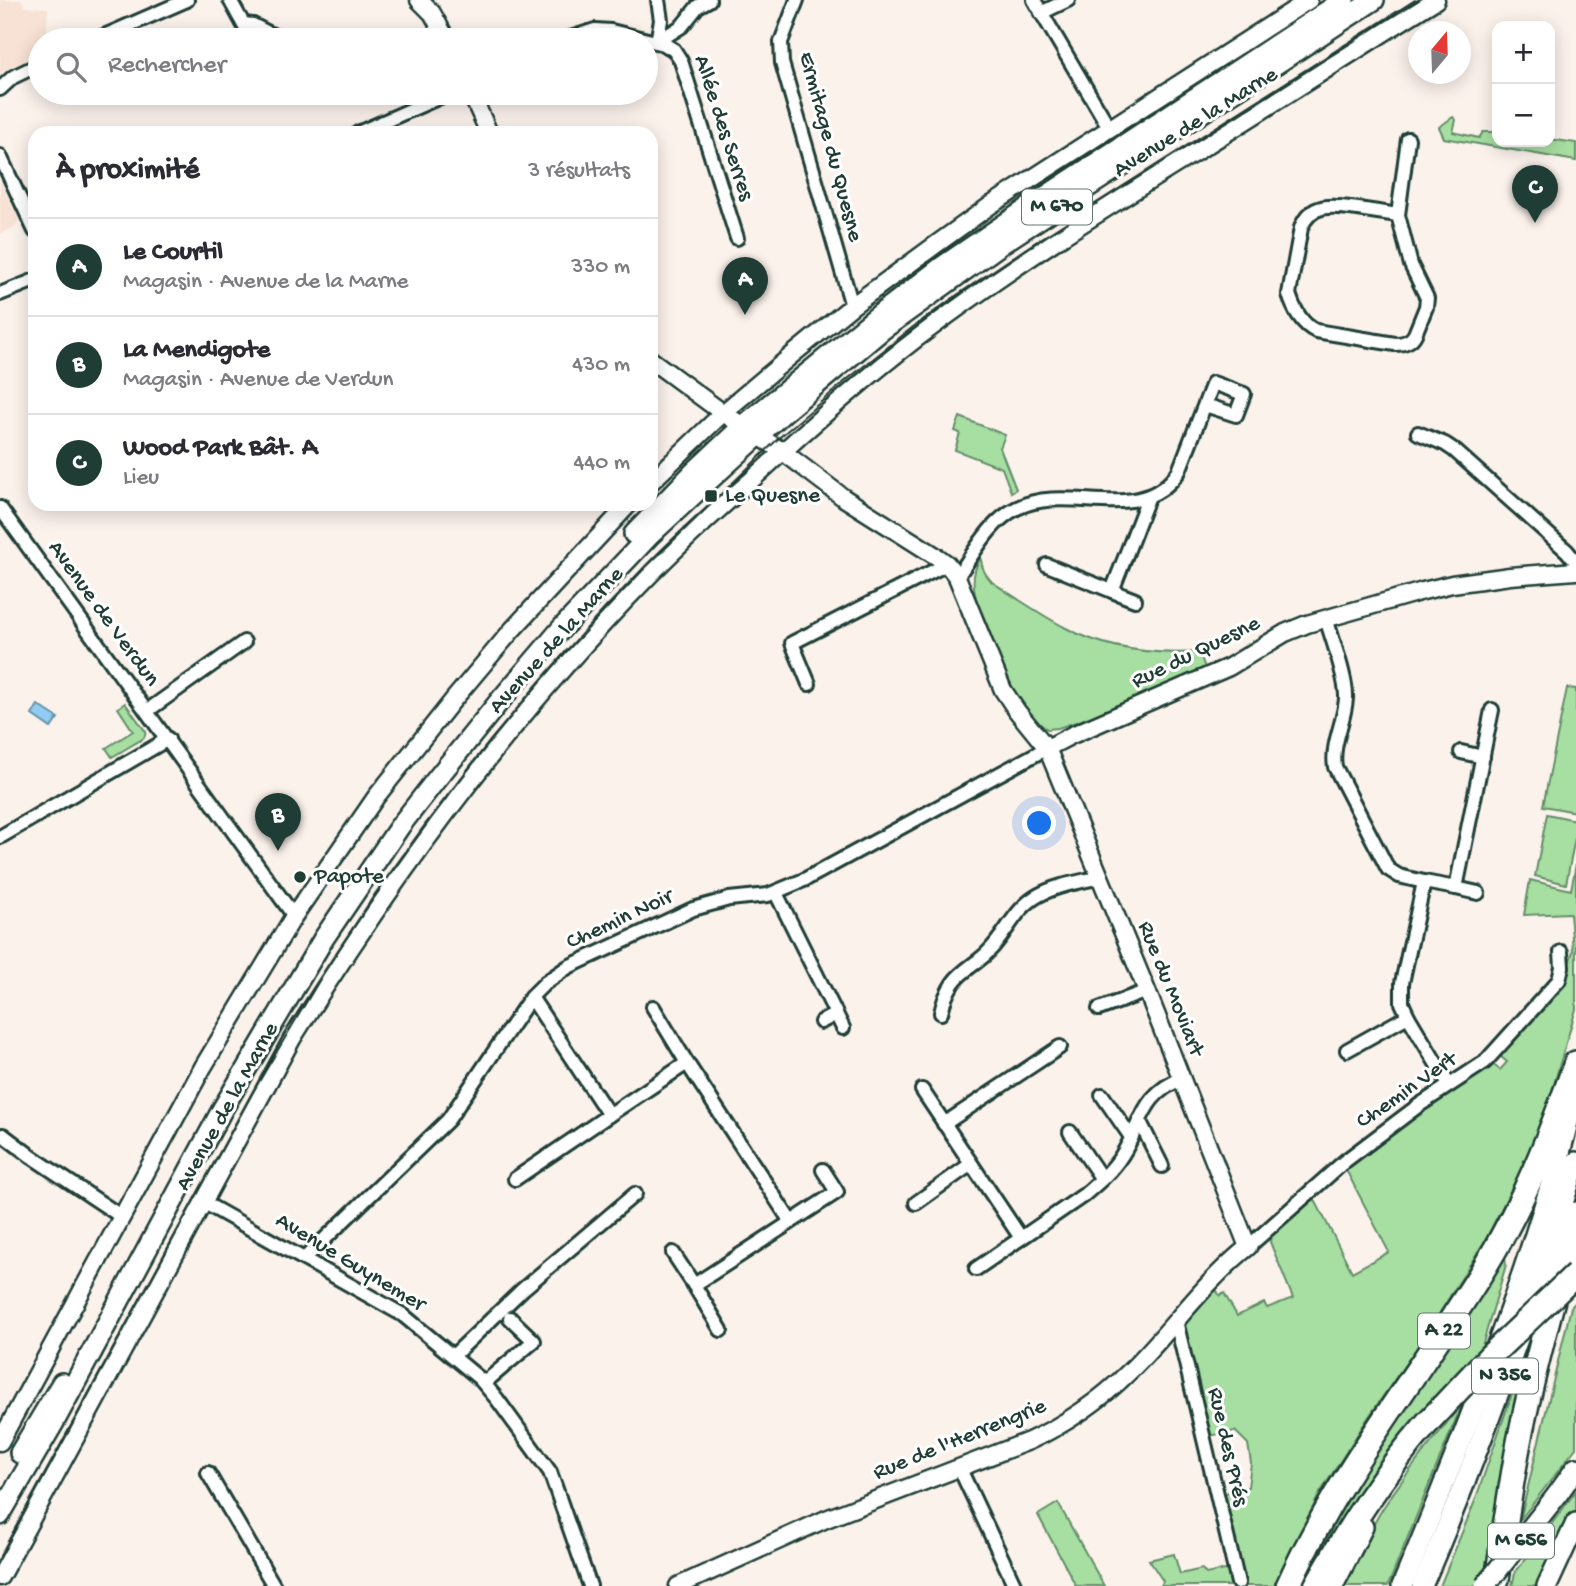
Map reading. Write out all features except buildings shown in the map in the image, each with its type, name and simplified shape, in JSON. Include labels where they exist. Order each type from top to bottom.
[{"type":"highway","name":"A 22","points":[[1288,1586],[1340,1488],[1438,1341],[1507,1229],[1544,1150],[1576,1063]]},
{"type":"highway","points":[[1496,1586],[1521,1429],[1576,1214]]},
{"type":"highway","points":[[1316,1586],[1379,1483],[1398,1458],[1489,1357],[1576,1274]]},
{"type":"main road","name":"Avenue de la Marne","points":[[658,509],[885,310],[962,252],[1344,0]]},
{"type":"main road","name":"Avenue de la Marne","points":[[0,1515],[223,1108],[324,937],[400,826],[562,628],[750,431],[960,272],[1374,0]]},
{"type":"main road","name":"Avenue de la Marne","points":[[0,1503],[170,1181],[277,990],[378,838],[477,708],[523,654],[656,511]]},
{"type":"main road","name":"N 356","points":[[1402,1586],[1504,1329],[1560,1153],[1576,1088]]},
{"type":"main road","name":"N 356","points":[[1422,1586],[1457,1503],[1510,1362],[1576,1162]]},
{"type":"main road","points":[[1333,1586],[1356,1538],[1385,1490],[1431,1424],[1576,1284]]},
{"type":"main road","points":[[0,1490],[66,1376]]},
{"type":"main road","points":[[0,1529],[52,1424]]},
{"type":"main road","name":"M 656","points":[[1485,1586],[1576,1468]]},
{"type":"main road","points":[[1547,1586],[1576,1523]]},
{"type":"street","points":[[123,28],[187,0]]},
{"type":"street","points":[[230,0],[246,28]]},
{"type":"street","points":[[419,0],[432,13],[440,28]]},
{"type":"street","points":[[658,0],[661,20],[658,36]]},
{"type":"street","name":"Allée des Serres","points":[[658,41],[682,26],[698,6],[709,0]]},
{"type":"street","name":"Ermitage du Quesne","points":[[797,0],[781,42],[782,63],[852,306]]},
{"type":"street","points":[[1034,0],[1110,129]]},
{"type":"street","points":[[1041,13],[1068,0]]},
{"type":"street","name":"Avenue de la Marne","points":[[658,475],[723,413],[852,306],[991,205],[1309,0]]},
{"type":"street","name":"Avenue de la Marne","points":[[0,1577],[292,1039],[387,894],[461,793],[538,697],[643,582],[782,451],[903,349],[1035,254],[1436,0]]},
{"type":"street","points":[[244,24],[259,28]]},
{"type":"street","name":"Allée des Serres","points":[[658,42],[674,50],[681,61],[737,238]]},
{"type":"street","points":[[0,89],[13,77],[28,70]]},
{"type":"street","points":[[374,126],[422,105]]},
{"type":"street","points":[[476,105],[486,126]]},
{"type":"street","points":[[1398,215],[1329,205],[1317,209],[1304,220],[1289,294],[1307,327],[1316,331],[1395,344],[1405,343],[1413,338],[1427,298],[1411,265],[1398,215],[1409,139]]},
{"type":"street","points":[[0,156],[28,216]]},
{"type":"street","points":[[0,294],[28,281]]},
{"type":"street","points":[[658,367],[782,451],[844,498],[931,552],[952,570],[1003,690],[1047,748]]},
{"type":"street","points":[[809,684],[792,643],[952,570],[1002,518],[1022,506],[1054,498],[1107,502],[1148,498],[1160,491],[1179,471],[1205,404]]},
{"type":"street","points":[[1418,433],[1445,443],[1454,450],[1576,562]]},
{"type":"street","points":[[1112,591],[1148,498]]},
{"type":"street","name":"Avenue de Verdun","points":[[0,508],[294,916]]},
{"type":"street","name":"Avenue de la Marne","points":[[0,1442],[209,1056],[294,916],[376,797],[454,699],[521,620],[622,511]]},
{"type":"street","points":[[1047,565],[1135,600]]},
{"type":"street","name":"Rue du Quesne","points":[[1047,748],[1229,667],[1293,629],[1423,591],[1462,583],[1576,571]]},
{"type":"street","points":[[1326,618],[1346,690],[1346,704],[1334,756],[1335,767],[1388,869],[1399,876],[1478,893]]},
{"type":"street","name":"Avenue de Verdun","points":[[147,711],[244,642]]},
{"type":"street","points":[[1456,888],[1492,710]]},
{"type":"street","points":[[0,837],[168,739]]},
{"type":"street","name":"Rue du Moviart","points":[[1047,748],[1248,1247]]},
{"type":"street","name":"Chemin Noir","points":[[304,1259],[448,1119],[531,997],[568,967],[693,909],[720,901],[776,893],[827,869],[1047,748]]},
{"type":"street","points":[[1461,752],[1483,757]]},
{"type":"street","points":[[941,1013],[947,993],[955,981],[988,952],[1028,902],[1054,888],[1100,877]]},
{"type":"street","points":[[1424,882],[1402,983],[1402,1003],[1449,1085]]},
{"type":"street","points":[[776,893],[843,1028]]},
{"type":"street","name":"Chemin Vert","points":[[1248,1247],[1337,1167],[1418,1106],[1485,1062],[1556,983],[1562,972],[1561,952]]},
{"type":"street","points":[[1100,1009],[1147,991]]},
{"type":"street","points":[[531,997],[609,1115]]},
{"type":"street","points":[[653,1007],[791,1222]]},
{"type":"street","points":[[821,1022],[836,1014]]},
{"type":"street","points":[[1347,1050],[1408,1016]]},
{"type":"street","points":[[944,1124],[1060,1047]]},
{"type":"street","points":[[514,1179],[687,1063]]},
{"type":"street","points":[[976,1269],[1084,1195],[1102,1179],[1120,1158],[1148,1104],[1158,1092],[1182,1079]]},
{"type":"street","points":[[922,1090],[1021,1238]]},
{"type":"street","points":[[1102,1095],[1132,1138]]},
{"type":"street","points":[[1139,1121],[1162,1166]]},
{"type":"street","points":[[1070,1132],[1102,1179]]},
{"type":"street","points":[[3,1135],[122,1217]]},
{"type":"street","points":[[916,1203],[971,1164]]},
{"type":"street","points":[[694,1285],[837,1192],[823,1170]]},
{"type":"street","points":[[453,1356],[523,1289],[635,1194]]},
{"type":"street","name":"Avenue Guynemer","points":[[203,1202],[403,1315],[484,1383],[550,1472],[590,1586]]},
{"type":"street","name":"Rue de l'Herrengrie","points":[[678,1586],[815,1524],[1035,1438],[1082,1411],[1130,1371],[1215,1276],[1248,1247]]},
{"type":"street","points":[[673,1253],[721,1330]]},
{"type":"street","points":[[484,1383],[534,1341],[510,1318]]},
{"type":"street","name":"Rue des Prés","points":[[1175,1321],[1238,1583]]},
{"type":"street","points":[[959,1467],[1015,1586]]},
{"type":"street","points":[[208,1473],[274,1586]]},
{"type":"shaded area","points":[[0,0],[22,0],[25,7],[48,8],[47,28],[28,28],[28,59],[0,74]]},
{"type":"shaded area","points":[[0,179],[19,219],[15,227],[0,234]]},
{"type":"green space","points":[[1453,117],[1456,120],[1453,132],[1479,138],[1483,132],[1492,132],[1492,146],[1444,138],[1439,127]]},
{"type":"green space","points":[[1555,140],[1576,143],[1576,161],[1496,147],[1555,147]]},
{"type":"green space","points":[[960,417],[1005,435],[1000,448],[1016,489],[1011,492],[1002,468],[955,450],[960,433],[955,431]]},
{"type":"green space","points":[[981,557],[984,571],[992,582],[1066,628],[1114,646],[1148,651],[1199,652],[1205,668],[1097,715],[1047,729],[1017,696],[979,606],[974,579]]},
{"type":"green space","points":[[1567,688],[1576,689],[1576,812],[1543,806]]},
{"type":"green space","points":[[125,703],[146,732],[144,738],[112,757],[106,748],[133,731],[118,708]]},
{"type":"green space","points":[[1547,814],[1576,820],[1566,884],[1535,876]]},
{"type":"green space","points":[[1576,864],[1576,1009],[1547,1108],[1523,1166],[1486,1239],[1320,1493],[1274,1586],[1161,1586],[1163,1581],[1149,1560],[1174,1554],[1180,1574],[1202,1569],[1206,1574],[1225,1570],[1231,1574],[1222,1494],[1248,1487],[1251,1463],[1248,1444],[1235,1431],[1208,1436],[1182,1323],[1215,1288],[1220,1296],[1224,1293],[1237,1316],[1264,1303],[1267,1308],[1293,1298],[1270,1242],[1271,1234],[1313,1196],[1352,1272],[1389,1252],[1346,1170],[1437,1100],[1473,1078],[1491,1063],[1500,1070],[1507,1062],[1499,1055],[1561,988],[1573,951],[1570,913],[1524,915],[1530,880],[1571,890]]},
{"type":"green space","points":[[1503,1251],[1506,1254],[1506,1265],[1480,1353],[1307,1586],[1297,1586],[1323,1535]]},
{"type":"green space","points":[[1576,1302],[1576,1448],[1520,1520],[1571,1307]]},
{"type":"green space","points":[[1537,1331],[1492,1564],[1475,1586],[1440,1586],[1475,1501],[1532,1336]]},
{"type":"green space","points":[[1462,1404],[1388,1586],[1344,1586],[1383,1508]]},
{"type":"green space","points":[[1576,1491],[1576,1512],[1541,1586],[1512,1586],[1515,1573]]},
{"type":"green space","points":[[1058,1503],[1104,1586],[1076,1586],[1038,1515]]},
{"type":"water","points":[[38,705],[58,718],[51,728],[32,715]]},
{"type":"tram line","points":[[0,1556],[254,1090],[323,974],[375,894],[427,822],[489,742],[565,653],[642,571],[781,436],[913,327],[1031,245],[1415,0]]},
{"type":"place","name":"Wood Park Bât. A","points":[[1535,223]]},
{"type":"place","name":"Le Courtil","points":[[745,315]]},
{"type":"place","name":"Le Quesne","points":[[711,496]]},
{"type":"place","name":"La Mendigote","points":[[278,851]]},
{"type":"place","name":"Papote","points":[[300,877]]}]
